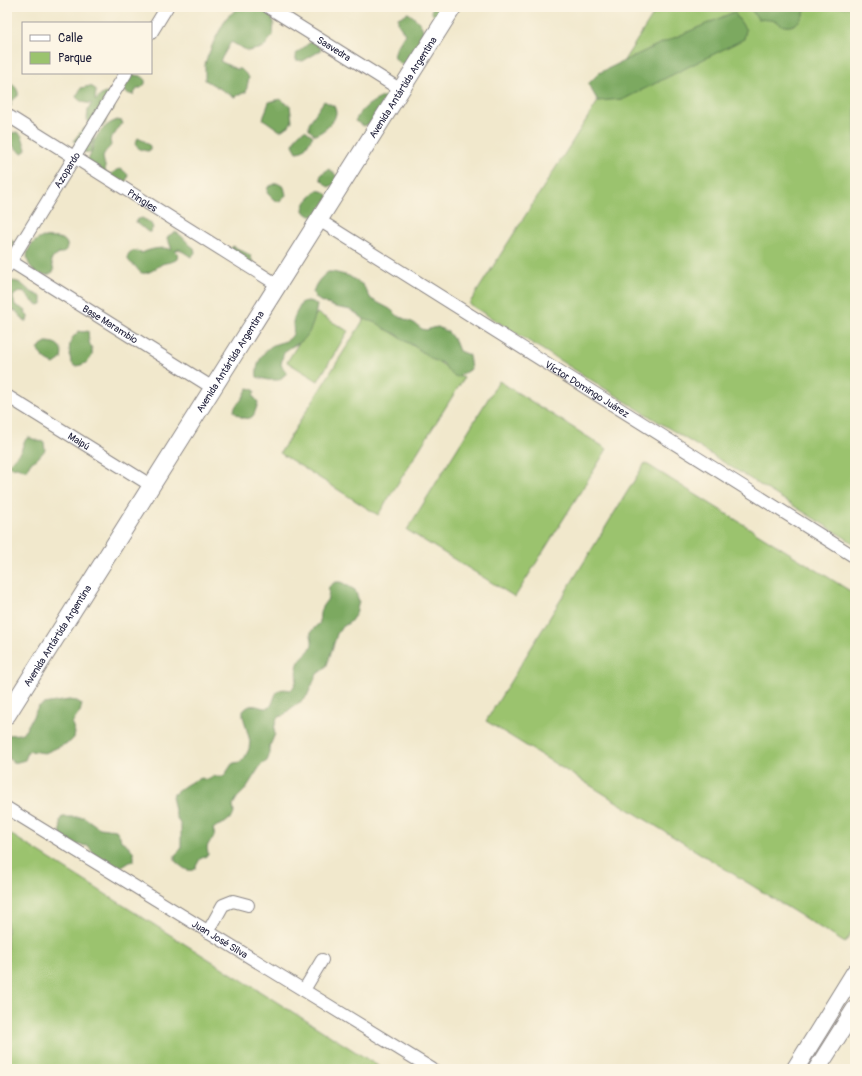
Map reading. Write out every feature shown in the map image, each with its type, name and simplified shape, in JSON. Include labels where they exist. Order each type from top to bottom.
[{"type":"main road","name":"Avenida Antártida Argentina","points":[[7,715],[453,7]]},
{"type":"main road","points":[[794,1069],[855,972]]},
{"type":"main road","points":[[817,1069],[855,1009]]},
{"type":"street","points":[[152,31],[167,7]]},
{"type":"street","name":"Saavedra","points":[[268,7],[401,90]]},
{"type":"street","name":"Azopardo","points":[[8,262],[125,74]]},
{"type":"street","name":"Pringles","points":[[7,115],[278,285]]},
{"type":"street","name":"Víctor Domingo Juárez","points":[[319,220],[855,557]]},
{"type":"street","name":"Base Marambio","points":[[8,262],[213,388]]},
{"type":"street","name":"Maipú","points":[[7,396],[152,486]]},
{"type":"street","name":"Juan José Silva","points":[[7,808],[432,1069]]},
{"type":"street","points":[[208,932],[223,905],[233,901],[248,905]]},
{"type":"street","points":[[304,990],[322,960]]},
{"type":"green space","points":[[240,7],[259,7],[268,12],[274,22],[273,35],[263,48],[248,51],[231,42],[220,61],[236,69],[241,69],[249,77],[246,92],[234,97],[205,80],[205,63],[214,41],[227,17]]},
{"type":"green space","points":[[433,7],[451,7],[437,18],[431,11]]},
{"type":"green space","points":[[658,7],[855,7],[855,544],[469,304]]},
{"type":"green space","points":[[749,7],[807,7],[804,14],[796,24],[782,26],[778,22],[772,20],[758,19]]},
{"type":"green space","points":[[734,12],[746,30],[744,39],[624,99],[598,101],[588,84],[599,73],[655,46]]},
{"type":"green space","points":[[408,13],[421,25],[426,41],[410,63],[400,64],[394,57],[396,49],[405,34],[398,24],[398,18]]},
{"type":"green space","points":[[314,39],[323,39],[320,51],[303,61],[296,60],[296,54]]},
{"type":"green space","points":[[133,75],[141,76],[145,79],[145,84],[141,88],[138,88],[133,95],[125,92],[122,85],[127,77]]},
{"type":"green space","points":[[12,84],[17,89],[18,96],[10,102],[12,105],[7,109],[7,86]]},
{"type":"green space","points":[[90,86],[96,91],[95,101],[105,93],[109,94],[111,104],[114,109],[109,113],[105,124],[99,127],[89,123],[87,120],[88,109],[92,103],[84,102],[76,97],[81,88]]},
{"type":"green space","points":[[388,95],[373,122],[364,126],[355,121],[361,111],[378,99]]},
{"type":"green space","points":[[280,99],[290,106],[292,121],[289,126],[280,131],[263,119],[269,102]]},
{"type":"green space","points":[[324,101],[334,106],[336,112],[335,117],[328,127],[315,135],[309,130],[309,123]]},
{"type":"green space","points":[[117,120],[122,121],[123,124],[119,126],[115,134],[111,137],[111,145],[103,158],[105,172],[112,174],[116,170],[120,169],[128,175],[125,185],[86,161],[90,156],[96,137],[105,127]]},
{"type":"green space","points":[[89,128],[94,133],[91,147],[92,152],[89,153],[81,151],[74,140],[83,129]]},
{"type":"green space","points":[[305,130],[313,136],[302,151],[297,152],[293,145],[294,142],[301,132]]},
{"type":"green space","points":[[7,132],[17,132],[22,136],[26,149],[23,153],[12,145],[7,146]]},
{"type":"green space","points":[[138,138],[150,146],[149,151],[145,151],[136,146],[135,144]]},
{"type":"green space","points":[[329,169],[338,177],[336,184],[328,187],[320,179],[321,174]]},
{"type":"green space","points":[[277,183],[284,187],[286,195],[280,202],[273,199],[267,193],[268,187]]},
{"type":"green space","points":[[317,190],[325,192],[329,196],[317,216],[310,216],[303,211],[304,204]]},
{"type":"green space","points":[[142,218],[151,224],[153,228],[150,232],[136,222],[136,220]]},
{"type":"green space","points":[[175,232],[181,235],[194,248],[195,253],[191,257],[179,249],[175,251],[178,254],[177,259],[162,264],[150,272],[144,273],[140,272],[129,261],[128,255],[130,252],[137,251],[142,253],[157,248],[172,250],[167,239],[168,236]]},
{"type":"green space","points":[[7,237],[12,240],[14,245],[12,250],[7,251]]},
{"type":"green space","points":[[43,237],[60,238],[67,244],[63,253],[59,253],[51,259],[54,271],[48,275],[35,271],[27,258],[28,250],[33,243]]},
{"type":"green space","points":[[233,246],[250,255],[253,262],[251,267],[228,251]]},
{"type":"green space","points":[[328,272],[349,276],[363,285],[371,299],[422,329],[427,330],[438,327],[448,332],[455,341],[459,351],[469,355],[471,369],[457,377],[454,376],[448,371],[443,363],[433,360],[398,335],[383,328],[379,324],[364,319],[351,310],[335,307],[320,301],[313,293],[318,281]]},
{"type":"green space","points":[[13,281],[20,283],[30,291],[42,297],[42,304],[39,305],[33,302],[25,293],[19,292],[14,295],[13,298],[15,305],[25,310],[25,313],[28,316],[27,321],[24,321],[16,311],[7,307],[7,283]]},
{"type":"green space","points":[[308,301],[317,305],[313,322],[310,331],[305,338],[287,350],[283,355],[281,365],[287,373],[279,380],[268,380],[257,377],[257,367],[261,357],[272,346],[286,341],[291,337],[295,314],[302,302]]},
{"type":"green space","points":[[317,313],[348,331],[318,381],[287,362]]},
{"type":"green space","points":[[366,316],[464,378],[378,515],[280,453]]},
{"type":"green space","points":[[79,331],[88,331],[92,354],[87,362],[74,366],[70,357],[70,344],[72,338]]},
{"type":"green space","points":[[46,342],[56,344],[60,348],[62,355],[61,359],[54,364],[45,359],[38,350],[41,345]]},
{"type":"green space","points":[[499,381],[607,449],[515,597],[407,530]]},
{"type":"green space","points":[[248,388],[255,391],[253,396],[258,402],[253,416],[251,418],[245,418],[237,415],[234,411]]},
{"type":"green space","points":[[28,437],[44,442],[45,450],[37,459],[30,463],[27,470],[17,467],[12,468],[9,464],[21,451],[24,442]]},
{"type":"green space","points":[[645,463],[855,594],[855,927],[845,943],[486,721]]},
{"type":"green space","points":[[336,582],[341,582],[355,590],[359,601],[356,614],[350,622],[341,628],[337,634],[327,665],[317,674],[307,696],[284,715],[277,718],[274,729],[275,734],[269,748],[269,756],[267,761],[262,764],[245,790],[237,798],[233,805],[233,816],[225,823],[213,829],[214,836],[207,846],[208,855],[200,859],[194,870],[182,867],[175,861],[175,855],[181,849],[181,826],[176,816],[172,796],[186,785],[198,779],[202,778],[206,780],[213,776],[224,776],[232,764],[240,762],[244,759],[249,749],[250,741],[243,711],[247,707],[251,706],[267,708],[271,706],[279,690],[291,690],[295,684],[298,664],[312,645],[311,632],[320,623],[321,610],[328,598],[329,587]]},
{"type":"green space","points":[[69,700],[77,701],[82,704],[80,712],[72,723],[75,733],[74,738],[70,742],[45,753],[30,751],[28,752],[25,760],[14,763],[7,757],[7,735],[20,734],[25,731],[38,707],[43,704]]},
{"type":"green space","points":[[63,817],[84,817],[100,828],[116,830],[121,841],[132,851],[134,856],[133,861],[119,869],[96,858],[88,846],[71,844],[61,835],[60,821]]},
{"type":"green space","points":[[7,832],[383,1069],[7,1069]]}]
